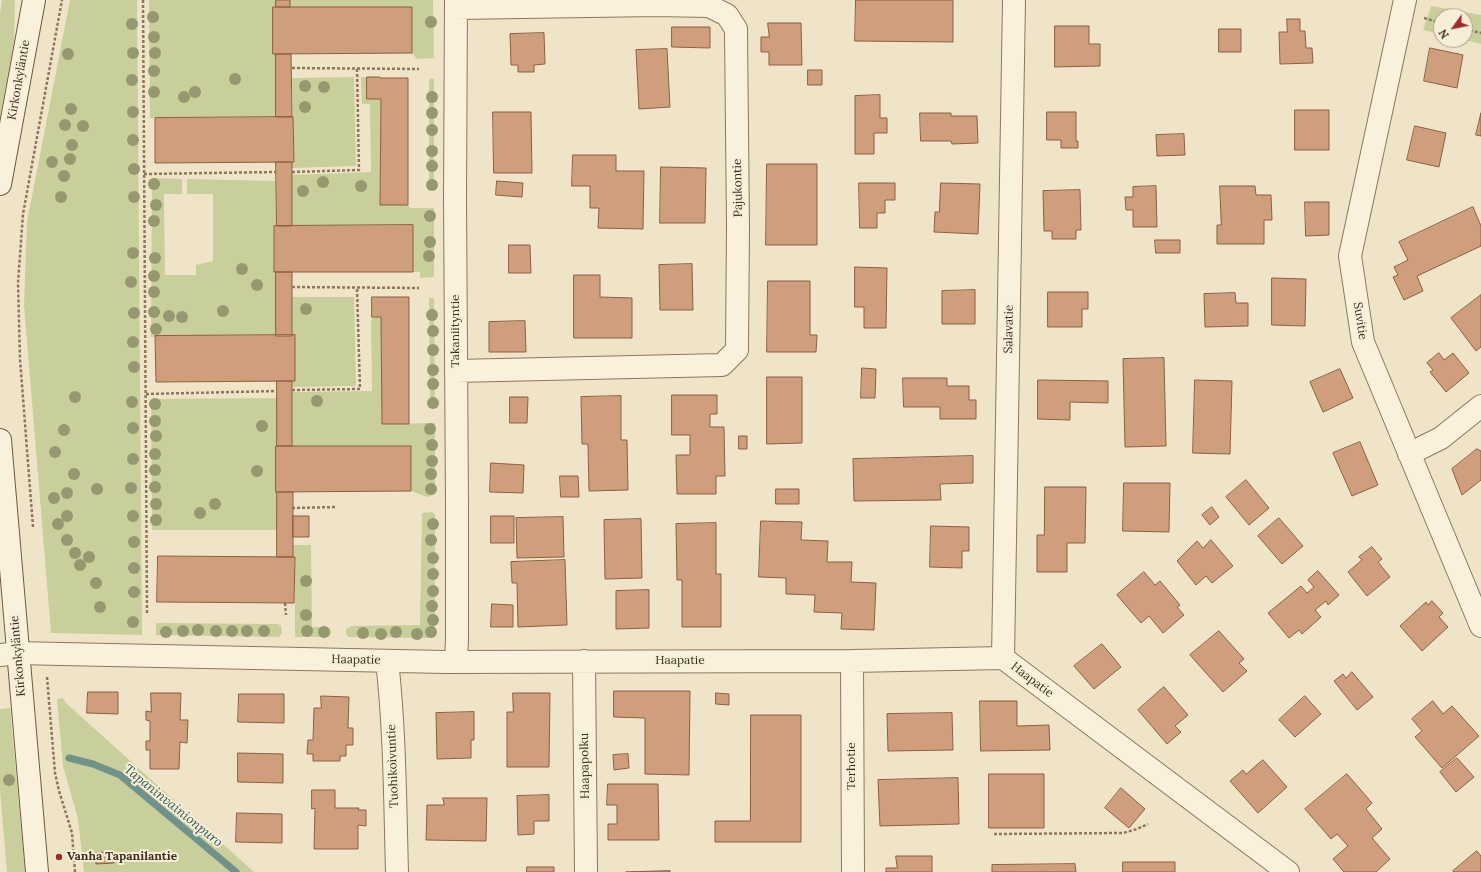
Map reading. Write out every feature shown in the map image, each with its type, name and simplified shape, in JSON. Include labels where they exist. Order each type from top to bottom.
[{"type":"street","name":"Kirkonkyläntie","points":[[0,184],[34,0]]},
{"type":"street","name":"Salavatie","points":[[1004,658],[1014,0]]},
{"type":"street","name":"Suvitie","points":[[1405,0],[1350,256],[1363,342],[1481,626]]},
{"type":"street","name":"Pajukontie","points":[[456,4],[709,6],[727,15],[736,32],[738,220],[737,350],[722,365],[456,371]]},
{"type":"street","name":"Takaniityntie","points":[[456,4],[456,662]]},
{"type":"street","points":[[1409,454],[1441,438],[1481,406]]},
{"type":"street","name":"Kirkonkyläntie","points":[[0,440],[9,654],[37,872]]},
{"type":"street","name":"Haapatie","points":[[9,654],[456,662],[584,660],[852,661],[1004,658],[1288,872]]},
{"type":"street","name":"Haapapolku","points":[[584,660],[586,872]]},
{"type":"street","name":"Tuohikoivuntie","points":[[387,661],[394,774],[397,872]]},
{"type":"street","name":"Terhotie","points":[[852,661],[853,872]]},
{"type":"path","points":[[33,532],[20,359],[18,283],[23,214],[62,0]]},
{"type":"path","points":[[144,0],[148,614]]},
{"type":"path","points":[[1419,17],[1433,21]]},
{"type":"path","points":[[292,68],[419,69]]},
{"type":"path","points":[[292,172],[359,170],[357,68]]},
{"type":"path","points":[[144,174],[276,172]]},
{"type":"path","points":[[292,288],[419,288]]},
{"type":"path","points":[[292,390],[360,389],[358,288]]},
{"type":"path","points":[[146,394],[277,391]]},
{"type":"path","points":[[292,508],[337,507]]},
{"type":"path","points":[[285,603],[286,615]]},
{"type":"path","points":[[44,654],[55,773],[72,833],[75,872]]},
{"type":"path","points":[[994,834],[1123,833],[1148,824]]},
{"type":"green space","points":[[2,0],[15,0],[14,40],[0,117],[0,13]]},
{"type":"green space","points":[[70,0],[137,0],[142,635],[51,633],[24,305],[27,222]]},
{"type":"green space","points":[[149,0],[276,0],[276,7],[273,8],[273,54],[276,54],[276,117],[150,118]]},
{"type":"green space","points":[[290,0],[433,0],[434,58],[417,59],[412,53],[412,7],[290,7]]},
{"type":"green space","points":[[1431,6],[1442,8],[1433,8],[1433,32],[1423,30]]},
{"type":"green space","points":[[1473,14],[1481,15],[1481,44],[1473,42]]},
{"type":"green space","points":[[354,77],[356,166],[292,168],[292,162],[294,162],[292,78]]},
{"type":"green space","points":[[361,77],[367,77],[367,99],[381,99],[380,204],[408,205],[410,208],[434,208],[434,277],[420,278],[420,272],[413,272],[413,225],[292,226],[292,175],[371,172],[370,104],[362,104]]},
{"type":"green space","points":[[431,78],[434,79],[434,190],[429,187],[429,81]]},
{"type":"green space","points":[[152,178],[182,179],[182,194],[164,194],[165,275],[196,275],[196,265],[213,261],[213,194],[187,194],[187,179],[276,181],[277,226],[274,226],[274,272],[276,272],[276,336],[151,337]]},
{"type":"green space","points":[[292,297],[354,297],[356,386],[292,387],[292,381],[295,381],[295,336],[292,336]]},
{"type":"green space","points":[[429,298],[434,298],[435,407],[430,404]]},
{"type":"green space","points":[[372,317],[381,317],[382,424],[435,423],[435,494],[427,497],[411,491],[411,446],[292,446],[292,392],[372,391]]},
{"type":"green space","points":[[277,398],[277,530],[152,530],[151,402],[157,399]]},
{"type":"green space","points":[[432,512],[435,514],[435,634],[430,638],[348,637],[346,629],[351,626],[420,625],[422,513]]},
{"type":"green space","points":[[293,545],[311,545],[312,627],[326,627],[330,629],[331,633],[329,637],[295,637],[295,557],[293,557]]},
{"type":"green space","points":[[156,623],[278,624],[281,626],[282,633],[279,637],[156,635]]},
{"type":"green space","points":[[63,698],[66,703],[254,872],[84,872],[78,819],[63,766],[57,699]]},
{"type":"green space","points":[[10,708],[25,872],[7,872],[0,791],[0,709]]},
{"type":"building","points":[[276,0],[290,0],[290,7],[276,7]]},
{"type":"building","points":[[856,0],[953,0],[953,42],[855,41]]},
{"type":"building","points":[[273,7],[412,7],[412,53],[273,54]]},
{"type":"building","points":[[1287,19],[1300,19],[1300,31],[1305,31],[1306,48],[1312,48],[1313,63],[1280,64],[1279,32],[1287,32]]},
{"type":"building","points":[[768,23],[801,23],[802,65],[769,65],[769,52],[761,52],[761,37],[769,37]]},
{"type":"building","points":[[1055,26],[1089,26],[1089,44],[1100,44],[1100,66],[1055,67]]},
{"type":"building","points":[[672,27],[710,27],[710,48],[672,47]]},
{"type":"building","points":[[1219,29],[1241,29],[1241,52],[1219,52]]},
{"type":"building","points":[[544,33],[545,64],[534,65],[534,72],[518,72],[518,65],[511,65],[510,34]]},
{"type":"building","points":[[1430,48],[1463,55],[1457,88],[1424,81]]},
{"type":"building","points":[[667,49],[670,107],[639,109],[636,50]]},
{"type":"building","points":[[276,54],[291,54],[292,117],[276,117]]},
{"type":"building","points":[[808,70],[822,70],[822,85],[808,85]]},
{"type":"building","points":[[367,77],[408,78],[408,205],[380,205],[381,99],[367,99]]},
{"type":"building","points":[[880,95],[880,118],[887,118],[887,133],[874,133],[874,154],[855,154],[855,96]]},
{"type":"building","points":[[1295,110],[1329,110],[1329,150],[1295,150]]},
{"type":"building","points":[[493,112],[531,112],[532,173],[494,173]]},
{"type":"building","points":[[1047,112],[1076,112],[1076,141],[1078,141],[1078,148],[1061,148],[1061,140],[1047,140]]},
{"type":"building","points":[[920,113],[951,113],[951,116],[977,116],[978,143],[952,144],[951,141],[921,141]]},
{"type":"building","points":[[1481,113],[1481,136],[1476,135]]},
{"type":"building","points":[[293,117],[294,162],[155,163],[155,118]]},
{"type":"building","points":[[1415,126],[1446,133],[1439,167],[1407,160]]},
{"type":"building","points":[[1184,134],[1185,155],[1157,156],[1156,135]]},
{"type":"building","points":[[573,155],[616,155],[616,171],[644,171],[643,229],[598,228],[599,208],[590,208],[590,186],[572,186]]},
{"type":"building","points":[[276,162],[292,162],[292,226],[277,226]]},
{"type":"building","points":[[767,164],[817,164],[817,245],[766,245]]},
{"type":"building","points":[[661,167],[706,168],[705,223],[660,223]]},
{"type":"building","points":[[497,181],[523,183],[522,197],[496,195]]},
{"type":"building","points":[[859,183],[895,183],[895,200],[885,200],[885,213],[877,213],[877,228],[860,228]]},
{"type":"building","points":[[941,183],[980,184],[978,234],[934,232],[935,212],[939,212]]},
{"type":"building","points":[[1156,186],[1157,227],[1133,227],[1133,210],[1126,210],[1125,197],[1133,197],[1133,187]]},
{"type":"building","points":[[1220,186],[1255,186],[1256,195],[1271,195],[1272,220],[1264,220],[1264,244],[1217,244],[1217,225],[1221,225]]},
{"type":"building","points":[[1080,190],[1081,230],[1076,230],[1076,239],[1052,239],[1052,231],[1044,231],[1043,191]]},
{"type":"building","points":[[1305,202],[1329,202],[1329,235],[1306,236]]},
{"type":"building","points":[[1473,207],[1481,226],[1481,246],[1417,276],[1423,291],[1404,300],[1393,277],[1398,275],[1394,267],[1408,260],[1399,242]]},
{"type":"building","points":[[413,225],[413,272],[274,272],[274,226]]},
{"type":"building","points":[[1155,240],[1180,240],[1180,253],[1156,253]]},
{"type":"building","points":[[509,245],[530,245],[531,273],[509,273]]},
{"type":"building","points":[[692,264],[693,310],[660,310],[659,265]]},
{"type":"building","points":[[855,267],[887,268],[886,328],[864,328],[864,307],[855,307]]},
{"type":"building","points":[[276,272],[292,272],[292,336],[276,336]]},
{"type":"building","points":[[574,275],[600,275],[600,297],[632,298],[632,338],[574,338]]},
{"type":"building","points":[[1272,278],[1306,279],[1305,326],[1272,325]]},
{"type":"building","points":[[768,281],[810,281],[810,335],[817,335],[816,352],[767,352]]},
{"type":"building","points":[[975,290],[975,324],[942,324],[942,291]]},
{"type":"building","points":[[1048,292],[1088,292],[1088,309],[1082,309],[1082,327],[1048,327]]},
{"type":"building","points":[[1235,293],[1236,303],[1248,303],[1248,326],[1205,327],[1204,294]]},
{"type":"building","points":[[1481,295],[1481,347],[1476,351],[1451,318]]},
{"type":"building","points":[[372,297],[409,297],[409,424],[382,424],[381,317],[372,317]]},
{"type":"building","points":[[525,321],[526,352],[489,352],[489,322]]},
{"type":"building","points":[[295,335],[295,381],[156,382],[155,336]]},
{"type":"building","points":[[1439,353],[1444,360],[1453,353],[1469,373],[1446,392],[1430,372],[1433,370],[1427,363]]},
{"type":"building","points":[[1164,358],[1166,446],[1125,447],[1123,359]]},
{"type":"building","points":[[862,368],[876,369],[875,398],[861,398]]},
{"type":"building","points":[[1340,369],[1353,398],[1323,412],[1310,382]]},
{"type":"building","points":[[767,377],[802,377],[802,443],[767,444]]},
{"type":"building","points":[[903,378],[947,378],[947,386],[969,386],[969,400],[976,400],[976,419],[940,419],[940,407],[904,407]]},
{"type":"building","points":[[1038,380],[1108,381],[1108,403],[1070,402],[1070,420],[1038,419]]},
{"type":"building","points":[[1195,380],[1232,381],[1230,454],[1193,453]]},
{"type":"building","points":[[277,381],[292,381],[292,446],[277,446]]},
{"type":"building","points":[[672,395],[717,395],[717,414],[710,414],[710,427],[724,427],[725,476],[716,476],[716,494],[677,494],[676,455],[690,455],[690,435],[672,435]]},
{"type":"building","points":[[621,396],[621,440],[627,440],[628,490],[589,491],[588,444],[582,444],[581,397]]},
{"type":"building","points":[[510,397],[528,397],[527,423],[510,423]]},
{"type":"building","points":[[739,436],[747,436],[747,449],[739,449]]},
{"type":"building","points":[[1360,442],[1378,485],[1352,496],[1333,453]]},
{"type":"building","points":[[276,446],[411,446],[411,491],[276,492]]},
{"type":"building","points":[[1477,449],[1481,451],[1481,480],[1462,495],[1452,469]]},
{"type":"building","points":[[973,456],[973,483],[940,484],[941,500],[854,501],[853,459]]},
{"type":"building","points":[[491,463],[524,465],[523,493],[490,492]]},
{"type":"building","points":[[560,476],[578,476],[579,497],[561,497]]},
{"type":"building","points":[[1246,480],[1269,508],[1249,525],[1226,497]]},
{"type":"building","points":[[1124,483],[1170,483],[1169,532],[1123,531]]},
{"type":"building","points":[[1045,487],[1086,487],[1085,543],[1067,543],[1067,572],[1037,572],[1037,535],[1044,535]]},
{"type":"building","points":[[776,489],[799,489],[799,504],[776,504]]},
{"type":"building","points":[[277,492],[293,492],[293,557],[277,557]]},
{"type":"building","points":[[1212,507],[1219,517],[1210,525],[1202,515]]},
{"type":"building","points":[[293,516],[309,516],[309,537],[293,537]]},
{"type":"building","points":[[491,516],[514,516],[514,543],[491,543]]},
{"type":"building","points":[[563,517],[564,557],[517,558],[516,518]]},
{"type":"building","points":[[1279,518],[1303,546],[1282,564],[1258,536]]},
{"type":"building","points":[[641,519],[642,578],[605,579],[604,520]]},
{"type":"building","points":[[761,521],[802,522],[801,540],[828,541],[827,562],[852,562],[851,582],[876,583],[874,630],[841,629],[842,613],[814,612],[815,595],[786,594],[786,578],[759,577]]},
{"type":"building","points":[[716,523],[716,574],[721,574],[721,627],[682,627],[682,580],[677,580],[676,524]]},
{"type":"building","points":[[931,526],[969,527],[969,551],[962,551],[962,568],[930,567]]},
{"type":"building","points":[[1211,540],[1233,566],[1212,583],[1206,576],[1196,585],[1177,561],[1197,541],[1203,548]]},
{"type":"building","points":[[1372,547],[1382,559],[1378,562],[1390,577],[1367,596],[1348,572],[1362,560],[1359,557]]},
{"type":"building","points":[[158,556],[295,557],[294,603],[157,602]]},
{"type":"building","points":[[565,560],[567,625],[518,627],[517,583],[512,583],[511,562]]},
{"type":"building","points":[[1318,571],[1339,595],[1328,605],[1326,601],[1315,610],[1321,617],[1302,634],[1299,630],[1289,638],[1268,613],[1301,586],[1307,593],[1314,587],[1308,580]]},
{"type":"building","points":[[1144,572],[1155,585],[1160,581],[1180,605],[1177,607],[1184,615],[1163,633],[1149,616],[1141,623],[1117,595]]},
{"type":"building","points":[[649,590],[649,628],[616,629],[616,591]]},
{"type":"building","points":[[1432,601],[1443,613],[1439,617],[1448,627],[1422,651],[1400,626],[1426,602],[1428,605]]},
{"type":"building","points":[[492,604],[513,605],[513,627],[491,627]]},
{"type":"building","points":[[1219,631],[1244,659],[1239,663],[1247,671],[1223,692],[1190,655]]},
{"type":"building","points":[[1102,644],[1121,667],[1094,689],[1074,666]]},
{"type":"building","points":[[1352,672],[1373,697],[1357,710],[1334,681],[1343,674],[1346,678]]},
{"type":"building","points":[[1164,687],[1188,715],[1175,726],[1181,732],[1167,744],[1138,710]]},
{"type":"building","points":[[614,691],[690,691],[689,775],[645,774],[645,718],[614,717]]},
{"type":"building","points":[[88,692],[118,692],[118,714],[87,713]]},
{"type":"building","points":[[151,693],[181,693],[180,720],[188,720],[187,743],[180,742],[179,769],[150,769],[150,750],[146,750],[146,741],[150,741],[150,721],[146,720],[146,711],[151,712]]},
{"type":"building","points":[[513,693],[550,693],[549,767],[507,767],[507,712],[513,712]]},
{"type":"building","points":[[716,693],[729,694],[729,705],[716,704]]},
{"type":"building","points":[[239,694],[284,694],[284,723],[238,722]]},
{"type":"building","points":[[321,696],[349,697],[348,728],[353,728],[353,745],[346,745],[346,756],[340,756],[340,761],[313,761],[313,754],[307,754],[308,740],[313,740],[314,708],[321,708]]},
{"type":"building","points":[[1305,696],[1321,714],[1295,737],[1279,720]]},
{"type":"building","points":[[980,701],[1017,701],[1017,726],[1049,725],[1050,750],[981,751]]},
{"type":"building","points":[[1433,701],[1443,714],[1452,706],[1479,736],[1442,768],[1415,737],[1422,731],[1412,719]]},
{"type":"building","points":[[474,712],[474,740],[471,740],[471,758],[437,759],[436,713]]},
{"type":"building","points":[[952,713],[953,750],[888,751],[887,714]]},
{"type":"building","points":[[751,715],[801,715],[801,842],[715,842],[715,821],[750,821]]},
{"type":"building","points":[[238,753],[283,754],[283,783],[238,782]]},
{"type":"building","points":[[628,754],[629,768],[614,770],[613,755]]},
{"type":"building","points":[[1457,758],[1474,777],[1456,792],[1440,772]]},
{"type":"building","points":[[1263,760],[1287,787],[1258,813],[1230,781],[1243,770],[1246,774]]},
{"type":"building","points":[[989,774],[1044,774],[1044,828],[989,828]]},
{"type":"building","points":[[1347,774],[1372,803],[1366,809],[1382,829],[1372,838],[1390,859],[1376,872],[1344,872],[1333,859],[1348,846],[1337,834],[1331,839],[1305,809]]},
{"type":"building","points":[[958,778],[959,824],[880,826],[878,780]]},
{"type":"building","points":[[608,784],[658,784],[659,840],[608,840],[608,824],[617,824],[617,805],[607,805]]},
{"type":"building","points":[[1121,788],[1145,809],[1129,828],[1105,808]]},
{"type":"building","points":[[312,790],[335,790],[335,808],[359,808],[358,810],[366,810],[366,826],[358,825],[358,849],[314,849],[315,808],[312,809]]},
{"type":"building","points":[[549,795],[549,821],[534,821],[534,834],[518,835],[517,796]]},
{"type":"building","points":[[443,798],[487,798],[486,841],[426,840],[427,805],[444,805]]},
{"type":"building","points":[[237,813],[282,814],[282,843],[236,842]]},
{"type":"building","points":[[1477,851],[1481,856],[1481,872],[1453,871]]},
{"type":"building","points":[[114,852],[114,863],[96,864],[96,853]]},
{"type":"building","points":[[896,856],[932,856],[932,872],[886,872],[886,868],[897,868]]},
{"type":"building","points":[[1123,862],[1175,862],[1175,872],[1123,872]]},
{"type":"building","points":[[1075,864],[1076,872],[992,872],[992,865]]},
{"type":"building","points":[[527,867],[554,867],[554,872],[527,872]]},
{"type":"building","points":[[670,871],[670,872],[626,872]]},
{"type":"waterway","name":"Tapaninvainionpuro","points":[[69,758],[93,764],[120,775],[236,872]]},
{"type":"place","name":"Vanha Tapanilantie","points":[[59,857]]}]
